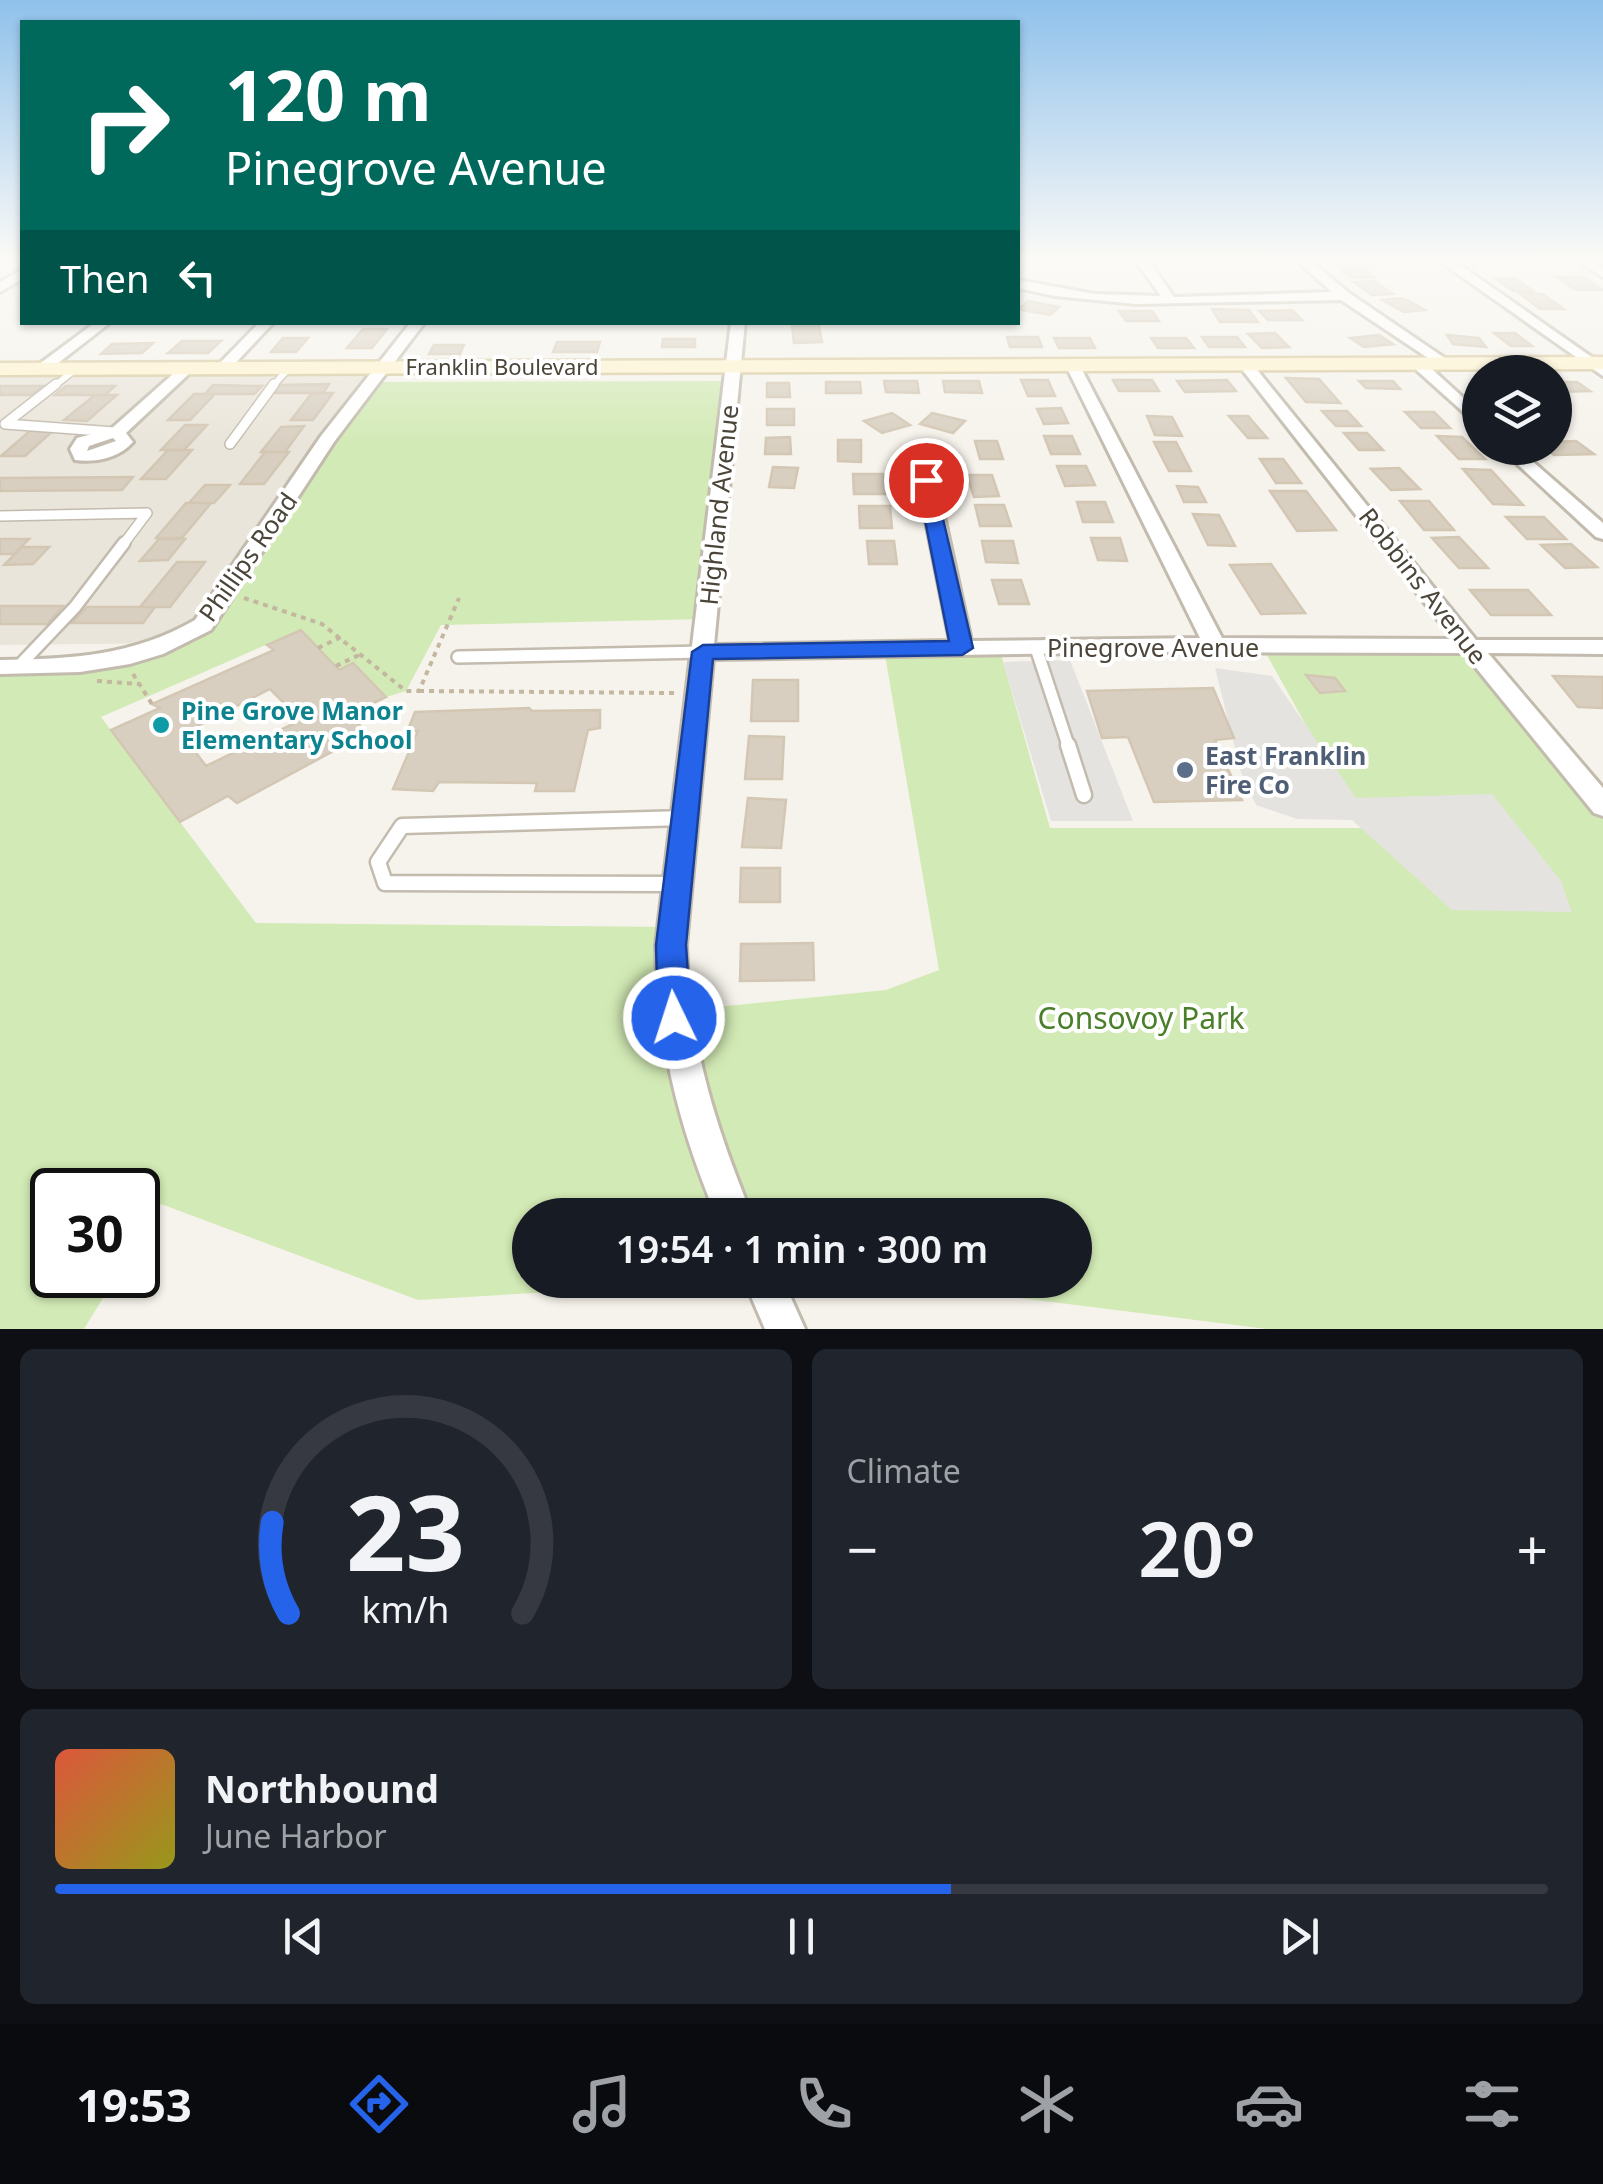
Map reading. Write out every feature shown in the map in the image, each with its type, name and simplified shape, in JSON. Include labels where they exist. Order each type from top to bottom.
[{"type":"street","points":[[1384,322],[1446,363]]},
{"type":"street","points":[[1535,322],[1599,366]]},
{"type":"street","points":[[43,368],[101,325]]},
{"type":"street","points":[[223,368],[265,325]]},
{"type":"street","name":"Phillips Road","points":[[9,667],[91,666],[120,661],[176,643],[203,625],[327,440],[416,325]]},
{"type":"street","name":"Highland Avenue","points":[[728,1198],[682,1072],[671,992],[678,884],[738,325]]},
{"type":"street","points":[[1417,363],[1462,405]]},
{"type":"street","name":"Franklin Boulevard","points":[[0,368],[1417,363],[1599,366]]},
{"type":"street","points":[[1072,364],[1216,648]]},
{"type":"street","name":"Robbins Avenue","points":[[1245,364],[1471,648],[1603,806]]},
{"type":"street","points":[[117,432],[187,369]]},
{"type":"street","points":[[922,456],[962,648]]},
{"type":"street","points":[[1527,465],[1603,534]]},
{"type":"street","name":"Pinegrove Avenue","points":[[703,652],[1603,647]]},
{"type":"street","points":[[771,1298],[785,1329]]},
{"type":"lane","points":[[2,424],[77,368]]},
{"type":"lane","points":[[230,444],[262,403],[264,394],[289,368]]},
{"type":"lane","points":[[2,424],[117,432]]},
{"type":"lane","points":[[0,516],[147,513],[75,607],[9,667]]},
{"type":"lane","points":[[1036,648],[1084,794]]},
{"type":"lane","points":[[458,657],[703,652]]},
{"type":"lane","points":[[678,884],[385,882],[378,862],[402,826],[685,818]]},
{"type":"path","points":[[244,598],[322,624],[406,691],[679,694]]},
{"type":"path","points":[[419,692],[460,598]]},
{"type":"path","points":[[318,648],[342,638]]},
{"type":"path","points":[[336,666],[361,654]]},
{"type":"path","points":[[131,670],[152,704]]},
{"type":"path","points":[[97,680],[139,684]]},
{"type":"shaded area","points":[[384,367],[176,643],[0,645],[0,369]]},
{"type":"shaded area","points":[[1070,660],[1133,821],[1051,821],[1003,662]]},
{"type":"shaded area","points":[[1215,668],[1272,676],[1356,798],[1492,794],[1561,881],[1572,912],[1452,910],[1352,820],[1297,819],[1256,805],[1241,772]]},
{"type":"green space","name":"Consovoy Park","points":[[728,381],[705,619],[441,625],[406,691],[386,697],[353,664],[339,670],[300,630],[101,717],[256,923],[676,927],[676,1011],[886,990],[939,970],[884,649],[999,647],[1050,828],[1363,828],[1263,648],[1471,648],[1603,808],[1603,1329],[1267,1329],[1020,1298],[1092,1298],[1092,1198],[512,1198],[512,1294],[418,1300],[160,1206],[160,1168],[30,1168],[30,1298],[103,1298],[84,1329],[0,1329],[0,672],[71,675],[183,638],[375,382]]},
{"type":"building","points":[[792,326],[819,326],[822,342],[794,343]]},
{"type":"building","points":[[363,329],[387,329],[372,348],[347,348]]},
{"type":"building","points":[[1275,333],[1289,347],[1262,348],[1248,334]]},
{"type":"building","points":[[1494,333],[1515,333],[1532,346],[1511,346]]},
{"type":"building","points":[[1379,335],[1393,344],[1364,347],[1350,338]]},
{"type":"building","points":[[1447,335],[1479,338],[1486,347],[1453,344]]},
{"type":"building","points":[[1007,337],[1038,337],[1042,347],[1010,347]]},
{"type":"building","points":[[1202,337],[1237,337],[1245,347],[1209,347]]},
{"type":"building","points":[[283,338],[308,338],[296,352],[271,352]]},
{"type":"building","points":[[1054,338],[1090,338],[1095,348],[1059,348]]},
{"type":"building","points":[[1151,338],[1186,338],[1194,348],[1158,348]]},
{"type":"building","points":[[663,339],[695,339],[695,347],[662,347]]},
{"type":"building","points":[[182,341],[221,341],[208,353],[168,353]]},
{"type":"building","points":[[557,342],[600,342],[597,352],[553,352]]},
{"type":"building","points":[[153,343],[142,353],[101,354],[112,344]]},
{"type":"building","points":[[434,345],[464,345],[460,354],[429,354]]},
{"type":"building","points":[[1286,378],[1319,379],[1340,403],[1306,402]]},
{"type":"building","points":[[1021,380],[1048,380],[1055,396],[1028,396]]},
{"type":"building","points":[[1113,380],[1152,380],[1159,391],[1119,391]]},
{"type":"building","points":[[1227,380],[1236,391],[1185,392],[1177,381]]},
{"type":"building","points":[[884,381],[917,381],[919,393],[886,392]]},
{"type":"building","points":[[943,381],[979,381],[982,393],[945,392]]},
{"type":"building","points":[[1359,381],[1393,381],[1400,389],[1366,388]]},
{"type":"building","points":[[826,382],[860,382],[861,393],[826,393]]},
{"type":"building","points":[[1572,382],[1577,382],[1590,391],[1572,392]]},
{"type":"building","points":[[767,383],[789,383],[790,397],[767,397]]},
{"type":"building","points":[[329,384],[323,393],[273,393],[280,385]]},
{"type":"building","points":[[213,385],[262,386],[254,394],[205,394]]},
{"type":"building","points":[[0,386],[43,386],[31,395],[0,395]]},
{"type":"building","points":[[66,386],[115,386],[105,395],[55,395]]},
{"type":"building","points":[[312,393],[333,393],[313,420],[291,420]]},
{"type":"building","points":[[194,394],[215,394],[190,420],[168,420]]},
{"type":"building","points":[[95,395],[117,395],[87,421],[64,420]]},
{"type":"building","points":[[1061,408],[1068,423],[1044,424],[1037,409]]},
{"type":"building","points":[[767,409],[794,409],[794,425],[767,425]]},
{"type":"building","points":[[1322,411],[1347,411],[1361,426],[1336,426]]},
{"type":"building","points":[[1405,412],[1434,412],[1450,428],[1421,428]]},
{"type":"building","points":[[892,413],[910,425],[882,433],[864,421]]},
{"type":"building","points":[[932,413],[965,421],[953,433],[920,424]]},
{"type":"building","points":[[1147,416],[1172,417],[1182,436],[1155,435]]},
{"type":"building","points":[[1229,416],[1248,416],[1267,438],[1248,438]]},
{"type":"building","points":[[185,425],[207,425],[184,450],[161,450]]},
{"type":"building","points":[[304,426],[285,452],[261,452],[281,427]]},
{"type":"building","points":[[32,429],[55,429],[25,456],[1,456]]},
{"type":"building","points":[[1344,433],[1367,433],[1383,450],[1359,450]]},
{"type":"building","points":[[1044,436],[1072,436],[1080,454],[1051,454]]},
{"type":"building","points":[[1437,436],[1462,437],[1459,459]]},
{"type":"building","points":[[790,437],[791,454],[765,454],[766,438]]},
{"type":"building","points":[[838,440],[861,440],[861,462],[838,461]]},
{"type":"building","points":[[975,441],[997,441],[1003,459],[980,459]]},
{"type":"building","points":[[1572,441],[1576,441],[1594,454],[1572,455]]},
{"type":"building","points":[[1154,442],[1176,442],[1191,471],[1169,471]]},
{"type":"building","points":[[168,450],[192,450],[166,479],[141,479]]},
{"type":"building","points":[[265,452],[289,452],[264,484],[240,484]]},
{"type":"building","points":[[1260,459],[1283,459],[1301,483],[1276,483]]},
{"type":"building","points":[[1057,466],[1086,466],[1095,485],[1065,486]]},
{"type":"building","points":[[773,467],[798,468],[794,488],[769,487]]},
{"type":"building","points":[[1399,468],[1420,489],[1391,490],[1371,469]]},
{"type":"building","points":[[1463,469],[1491,470],[1523,505],[1493,504]]},
{"type":"building","points":[[853,474],[883,474],[886,494],[854,494]]},
{"type":"building","points":[[967,475],[992,475],[999,496],[974,497]]},
{"type":"building","points":[[133,477],[122,490],[0,491],[0,478]]},
{"type":"building","points":[[205,485],[230,485],[214,503],[189,503]]},
{"type":"building","points":[[1177,486],[1198,487],[1206,502],[1184,502]]},
{"type":"building","points":[[1270,491],[1306,491],[1336,530],[1297,531]]},
{"type":"building","points":[[1400,501],[1429,501],[1454,530],[1424,530]]},
{"type":"building","points":[[1077,502],[1105,502],[1113,522],[1083,522]]},
{"type":"building","points":[[186,503],[211,503],[182,538],[156,538]]},
{"type":"building","points":[[975,505],[1004,505],[1011,526],[980,526]]},
{"type":"building","points":[[859,506],[890,506],[892,528],[860,528]]},
{"type":"building","points":[[1193,514],[1219,515],[1235,546],[1208,545]]},
{"type":"building","points":[[1506,517],[1544,517],[1566,539],[1527,539]]},
{"type":"building","points":[[1459,537],[1488,568],[1459,568],[1432,538]]},
{"type":"building","points":[[1091,538],[1120,538],[1127,561],[1098,560]]},
{"type":"building","points":[[0,539],[29,539],[14,554],[0,554]]},
{"type":"building","points":[[159,539],[185,539],[168,560],[140,561]]},
{"type":"building","points":[[867,541],[894,541],[897,564],[869,564]]},
{"type":"building","points":[[982,541],[1013,541],[1018,563],[986,562]]},
{"type":"building","points":[[1571,544],[1597,567],[1565,568],[1541,545]]},
{"type":"building","points":[[22,547],[49,547],[33,564],[4,565]]},
{"type":"building","points":[[177,562],[205,562],[170,607],[140,607]]},
{"type":"building","points":[[1271,564],[1305,613],[1261,614],[1230,565]]},
{"type":"building","points":[[992,580],[1021,580],[1029,604],[999,604]]},
{"type":"building","points":[[1470,590],[1528,590],[1551,615],[1491,615]]},
{"type":"building","points":[[0,606],[63,606],[47,624],[0,624]]},
{"type":"building","points":[[87,607],[155,607],[143,623],[72,623]]},
{"type":"building","name":"Pine Grove Manor Elementary School","points":[[301,630],[339,670],[353,663],[386,697],[356,711],[355,718],[365,734],[237,803],[228,796],[180,822],[111,730],[160,708],[152,704],[274,650],[267,645]],"holes":[[[270,689],[301,720],[206,766],[182,734]]]},
{"type":"building","points":[[1306,675],[1335,678],[1345,691],[1320,693]]},
{"type":"building","points":[[1553,676],[1603,677],[1603,708],[1578,707]]},
{"type":"building","points":[[753,680],[798,680],[798,721],[751,721]]},
{"type":"building","name":"East Franklin Fire Co","points":[[1213,688],[1234,738],[1215,740],[1242,800],[1154,802],[1128,737],[1102,738],[1087,691]]},
{"type":"building","name":"Pine Grove Manor Elementary School","points":[[600,710],[600,728],[588,730],[574,791],[535,791],[537,783],[439,782],[433,791],[393,789],[418,731],[407,732],[415,712]]},
{"type":"building","points":[[749,736],[784,737],[782,779],[745,779]]},
{"type":"building","points":[[748,798],[786,800],[781,848],[742,847]]},
{"type":"building","points":[[741,868],[780,868],[780,902],[740,902]]},
{"type":"building","points":[[813,943],[814,980],[740,981],[741,944]]},
{"type":"place","name":"Pine Grove Manor Elementary School","points":[[161,725]]},
{"type":"place","name":"East Franklin Fire Co","points":[[1185,770]]},
{"type":"route","points":[[674,1018],[671,945],[703,652],[962,648],[926,480]]}]
